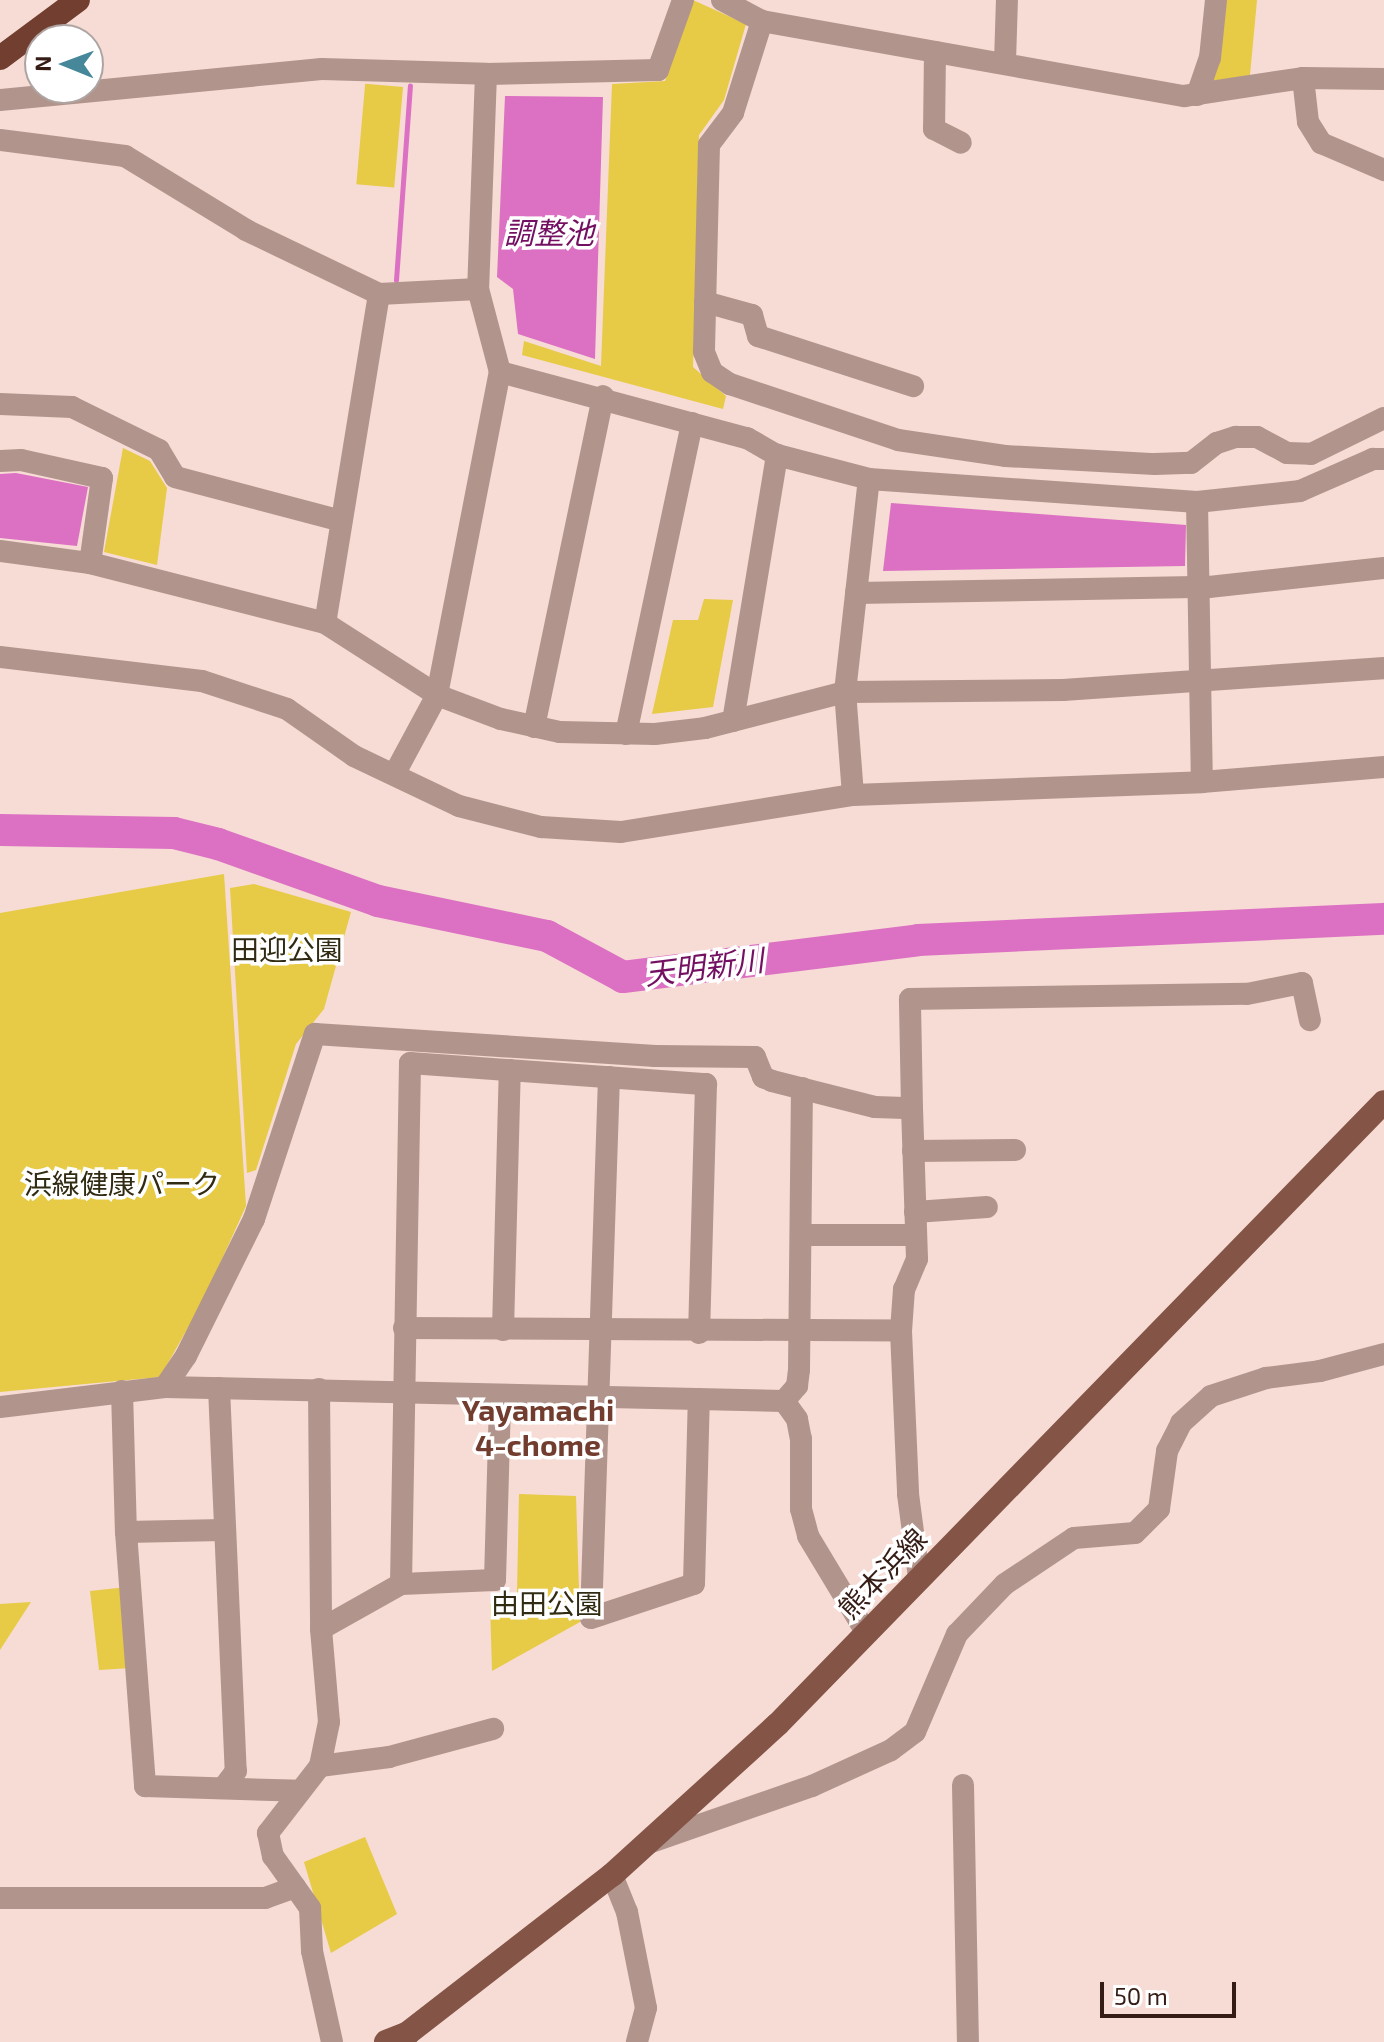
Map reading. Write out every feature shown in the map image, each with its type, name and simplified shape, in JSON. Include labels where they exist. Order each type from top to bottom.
[{"type":"highway","points":[[0,58],[78,0]]},
{"type":"main road","name":"熊本浜線","points":[[386,2042],[430,2017],[612,1875],[778,1724],[1384,1102]]},
{"type":"street","points":[[0,100],[322,69],[486,74],[658,70],[683,0]]},
{"type":"street","points":[[722,0],[762,21],[1197,95],[1303,78],[1383,83]]},
{"type":"street","points":[[1005,62],[1007,0]]},
{"type":"street","points":[[1197,95],[1210,58],[1216,0]]},
{"type":"street","points":[[762,21],[733,113],[709,145],[704,352],[712,372],[730,384],[898,440],[1005,456],[1191,463],[1217,443],[1236,437],[1257,437],[1287,453],[1311,454],[1384,418]]},
{"type":"street","points":[[935,52],[934,129],[961,143]]},
{"type":"street","points":[[395,773],[437,695],[500,372],[478,289],[486,74]]},
{"type":"street","points":[[1303,78],[1308,122],[1321,143],[1384,170]]},
{"type":"street","points":[[0,140],[125,156],[246,230],[379,294],[478,289]]},
{"type":"street","points":[[325,623],[379,294]]},
{"type":"street","points":[[705,302],[752,315],[758,336],[913,386]]},
{"type":"street","points":[[500,372],[603,396],[747,438],[777,455],[869,479],[1197,502],[1300,491],[1373,459],[1384,459]]},
{"type":"street","points":[[534,727],[603,396]]},
{"type":"street","points":[[0,404],[72,407],[159,450],[175,477],[341,521]]},
{"type":"street","points":[[626,734],[692,423]]},
{"type":"street","points":[[733,721],[777,455]]},
{"type":"street","points":[[0,461],[21,460],[102,478],[90,563]]},
{"type":"street","points":[[853,795],[845,692],[869,479]]},
{"type":"street","points":[[1197,502],[1202,782]]},
{"type":"street","points":[[0,551],[90,563],[325,623],[437,695],[534,727],[626,734],[733,721],[845,692],[1200,683],[1384,668]]},
{"type":"street","points":[[856,593],[1200,587],[1384,568]]},
{"type":"street","points":[[0,657],[202,681],[287,709],[354,756],[459,806],[541,827],[621,832],[853,795],[1202,782],[1384,767]]},
{"type":"street","points":[[919,1578],[908,1494],[901,1331],[904,1289],[917,1259],[910,999],[1247,994],[1302,983],[1310,1020]]},
{"type":"street","points":[[165,1387],[186,1356],[254,1219],[315,1034],[655,1056],[755,1057],[763,1077],[875,1107],[912,1108]]},
{"type":"street","points":[[401,1584],[410,1063],[706,1084],[699,1333]]},
{"type":"street","points":[[503,1330],[510,1070]]},
{"type":"street","points":[[609,1077],[597,1331],[591,1618],[694,1584],[699,1399]]},
{"type":"street","points":[[784,1401],[797,1386],[802,1088]]},
{"type":"street","points":[[913,1151],[1015,1150]]},
{"type":"street","points":[[915,1212],[987,1207]]},
{"type":"street","points":[[801,1235],[916,1235]]},
{"type":"street","points":[[404,1328],[699,1333],[901,1331]]},
{"type":"street","points":[[646,1844],[812,1786],[891,1750],[915,1732],[957,1634],[1005,1584],[1074,1538],[1135,1533],[1159,1509],[1167,1451],[1181,1423],[1211,1396],[1266,1378],[1320,1371],[1384,1354]]},
{"type":"street","points":[[0,1407],[165,1387],[784,1401]]},
{"type":"street","points":[[219,1388],[229,1780]]},
{"type":"street","points":[[319,1389],[321,1629],[329,1722],[320,1766],[268,1833],[273,1856],[310,1908],[312,1951],[332,2042]]},
{"type":"street","points":[[122,1391],[126,1532],[145,1786],[229,1780],[256,1789],[300,1791]]},
{"type":"street","points":[[321,1629],[401,1584],[495,1580],[500,1396]]},
{"type":"street","points":[[784,1401],[797,1419],[801,1439],[801,1509],[808,1536],[866,1632]]},
{"type":"street","points":[[126,1532],[223,1530]]},
{"type":"street","points":[[320,1766],[389,1757],[493,1729]]},
{"type":"street","points":[[963,1785],[968,2042]]},
{"type":"street","points":[[612,1875],[627,1912],[646,2008],[637,2042]]},
{"type":"street","points":[[0,1898],[265,1898],[295,1887]]},
{"type":"green space","points":[[693,0],[746,24],[724,100],[699,135],[693,367],[726,396],[723,409],[522,355],[524,341],[601,366],[612,84],[665,81]]},
{"type":"green space","points":[[1223,0],[1257,0],[1250,75],[1213,83]]},
{"type":"green space","points":[[365,84],[403,87],[394,188],[356,184]]},
{"type":"green space","points":[[123,448],[150,461],[167,488],[157,565],[104,552]]},
{"type":"green space","points":[[704,599],[733,600],[713,707],[652,714],[673,620],[698,620]]},
{"type":"green space","name":"浜線健康パーク","points":[[224,874],[246,1206],[202,1303],[160,1377],[0,1392],[0,913]]},
{"type":"green space","name":"田迎公園","points":[[254,884],[351,912],[324,1009],[296,1044],[256,1170],[247,1173],[230,888]]},
{"type":"green space","name":"由田公園","points":[[519,1494],[576,1496],[580,1622],[492,1671],[490,1604],[517,1593]]},
{"type":"green space","points":[[127,1587],[131,1668],[99,1670],[90,1591]]},
{"type":"green space","points":[[31,1602],[0,1650],[0,1604]]},
{"type":"green space","points":[[365,1837],[397,1914],[331,1953],[304,1862]]},
{"type":"water","name":"調整池","points":[[505,96],[603,97],[595,359],[518,334],[513,289],[497,277]]},
{"type":"water","points":[[16,473],[88,487],[77,546],[0,538],[0,474]]},
{"type":"water","points":[[891,503],[1186,525],[1185,566],[883,571]]},
{"type":"waterway","points":[[396,280],[410,86]]},
{"type":"waterway","name":"天明新川","points":[[0,830],[174,833],[218,844],[378,901],[547,936],[623,977],[918,940],[1384,919]]},
{"type":"district","name":"Yayamachi 4-chome","points":[[538,1426]]}]
